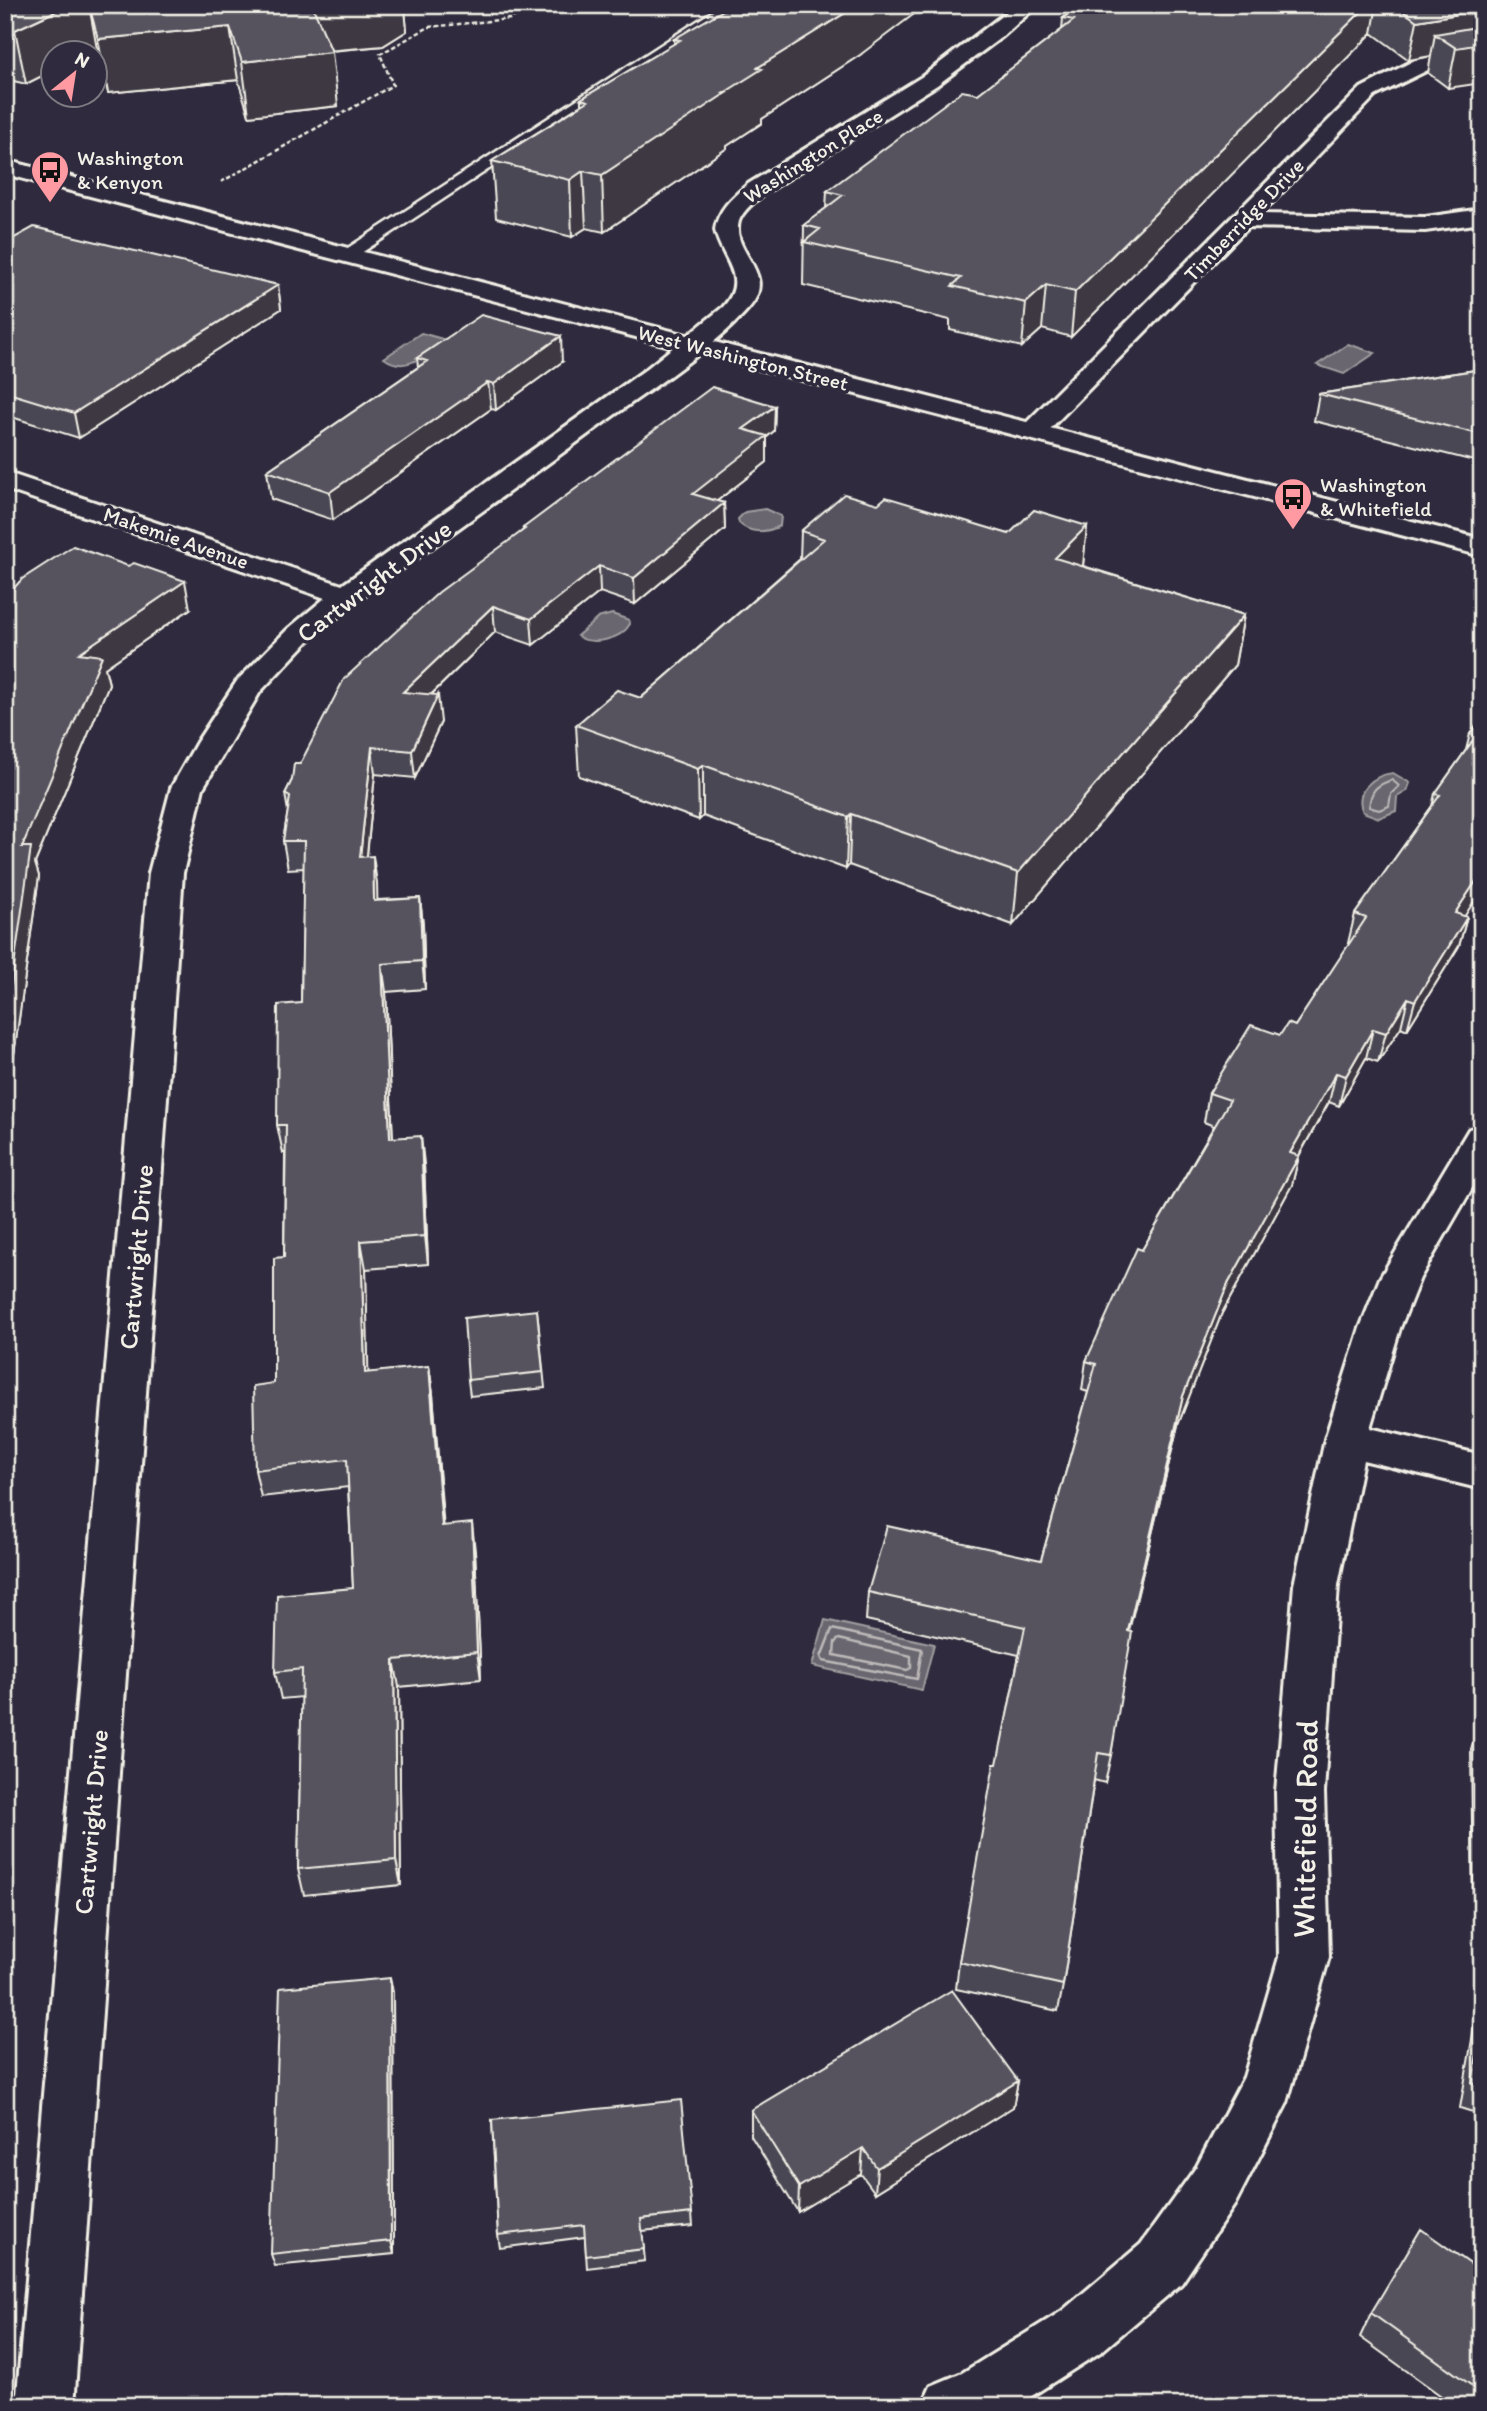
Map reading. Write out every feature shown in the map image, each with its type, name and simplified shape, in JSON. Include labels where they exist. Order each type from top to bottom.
[{"type":"street","name":"Washington Place","points":[[692,345],[732,312],[742,301],[747,289],[748,276],[728,243],[725,228],[735,206],[756,189],[901,101],[999,31],[1028,5]]},
{"type":"street","name":"Timberridge Drive","points":[[1032,432],[1368,92],[1395,74],[1426,61],[1482,55]]},
{"type":"street","name":"West Washington Street","points":[[5,167],[1482,548]]},
{"type":"street","points":[[1244,220],[1425,224],[1482,216]]},
{"type":"street","name":"Cartwright Drive","points":[[45,2406],[166,873],[187,788],[248,687],[298,635],[346,596],[692,345]]},
{"type":"street","name":"Makemie Avenue","points":[[5,480],[346,596]]},
{"type":"street","name":"Whitefield Road","points":[[951,2406],[976,2397],[1082,2331],[1161,2264],[1216,2185],[1268,2085],[1304,1957],[1300,1792],[1316,1584],[1346,1439],[1380,1328],[1400,1278],[1482,1138]]},
{"type":"street","points":[[1346,1439],[1482,1472]]},
{"type":"lane","points":[[346,255],[732,5]]},
{"type":"path","points":[[218,184],[393,85],[380,54],[429,27],[510,19],[535,5]]},
{"type":"water","points":[[421,333],[446,340],[409,363],[392,363],[384,358]]},
{"type":"water","points":[[1348,344],[1375,353],[1344,374],[1317,365]]},
{"type":"water","points":[[765,509],[781,516],[780,526],[758,531],[743,527],[739,523],[738,519],[745,512]]},
{"type":"water","points":[[612,614],[629,620],[630,624],[626,630],[598,641],[577,636],[598,618]]},
{"type":"water","points":[[1393,773],[1410,783],[1407,791],[1397,797],[1396,811],[1379,818],[1363,812],[1361,797],[1367,785],[1379,777]]},
{"type":"water","points":[[825,1620],[934,1644],[922,1690],[812,1666]]},
{"type":"building","points":[[5,5],[69,5],[15,30],[5,28]]},
{"type":"building","points":[[89,5],[312,5],[332,52],[242,62],[230,27],[98,38]]},
{"type":"building","points":[[732,5],[858,5],[757,68],[762,69],[602,175],[583,171],[570,180],[492,161],[588,101],[581,99],[680,40],[674,39]]},
{"type":"building","points":[[1080,5],[1368,5],[1075,292],[1046,285],[1026,303],[952,286],[961,278],[804,242],[820,229],[804,225],[843,195],[827,191],[962,91],[978,94],[1074,20],[1063,18]]},
{"type":"building","points":[[1394,5],[1482,5],[1482,10],[1417,21]]},
{"type":"building","points":[[1482,26],[1482,44],[1456,48],[1435,34]]},
{"type":"building","points":[[34,227],[278,285],[74,413],[5,392],[5,243]]},
{"type":"building","points":[[481,315],[561,336],[494,384],[488,382],[330,492],[267,471],[427,361],[417,358]]},
{"type":"building","points":[[1482,369],[1482,435],[1319,394]]},
{"type":"building","points":[[712,387],[775,406],[743,429],[767,436],[693,494],[724,503],[634,578],[599,566],[531,619],[493,606],[403,692],[438,695],[412,751],[372,747],[360,857],[373,856],[374,901],[420,898],[422,961],[382,964],[390,1138],[421,1136],[425,1236],[361,1241],[365,1373],[429,1366],[442,1526],[472,1523],[477,1652],[394,1660],[396,1860],[298,1869],[302,1669],[275,1672],[277,1595],[353,1588],[347,1459],[255,1470],[253,1386],[274,1383],[274,1258],[284,1257],[286,1125],[277,1125],[278,1005],[301,1003],[304,841],[283,841],[290,797],[285,794],[292,780],[294,764],[300,764],[344,679],[439,592]]},
{"type":"building","points":[[844,494],[878,504],[886,497],[1009,534],[1034,510],[1087,526],[1055,558],[1244,615],[1018,873],[851,814],[848,817],[703,765],[698,769],[576,725],[617,690],[641,698],[824,539],[801,531]]},
{"type":"building","points":[[73,546],[128,566],[134,563],[185,581],[79,653],[102,656],[22,847],[31,847],[5,1029],[5,598],[22,579]]},
{"type":"building","points":[[1482,717],[1482,872],[1455,913],[1467,917],[1415,1001],[1408,998],[1386,1033],[1373,1029],[1346,1076],[1336,1073],[1290,1153],[1299,1156],[1228,1284],[1183,1396],[1128,1631],[1132,1632],[1111,1755],[1098,1753],[1063,1985],[959,1962],[994,1764],[997,1764],[1025,1627],[868,1592],[887,1526],[1041,1560],[1096,1364],[1086,1361],[1137,1248],[1142,1250],[1230,1100],[1209,1093],[1251,1025],[1280,1035],[1288,1023],[1295,1026],[1366,918],[1355,914],[1440,795],[1435,794],[1476,736],[1470,734]]},
{"type":"building","points":[[537,1310],[543,1372],[468,1380],[464,1318]]},
{"type":"building","points":[[390,1978],[391,2241],[271,2254],[280,1988]]},
{"type":"building","points":[[952,1990],[1018,2081],[877,2168],[863,2148],[799,2187],[751,2110]]},
{"type":"building","points":[[1482,2025],[1482,2086],[1472,2083]]},
{"type":"building","points":[[681,2100],[692,2213],[641,2219],[644,2249],[586,2256],[584,2225],[498,2235],[492,2120]]},
{"type":"building","points":[[1421,2229],[1472,2265],[1482,2248],[1482,2393],[1371,2313]]},
{"type":"place","name":"Washington & Kenyon","points":[[50,204]]},
{"type":"place","name":"Washington & Whitefield","points":[[1293,531]]}]
